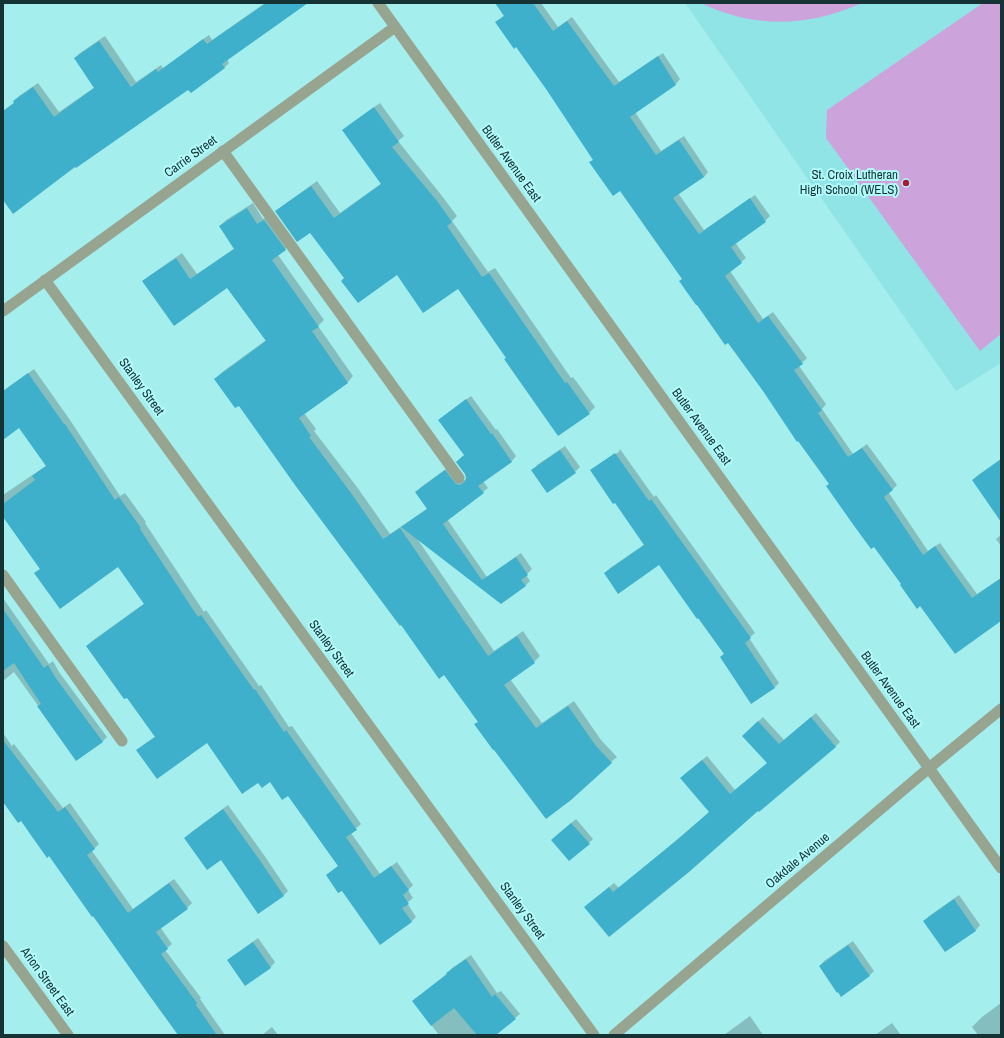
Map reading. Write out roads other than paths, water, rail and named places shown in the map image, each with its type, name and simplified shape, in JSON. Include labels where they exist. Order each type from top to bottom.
[{"type":"street","name":"Butler Avenue East","points":[[378,3],[1001,868]]},
{"type":"street","name":"Carrie Street","points":[[3,311],[395,27]]},
{"type":"street","points":[[223,151],[458,478]]},
{"type":"street","name":"Stanley Street","points":[[45,280],[594,1035]]},
{"type":"street","points":[[3,575],[122,741]]},
{"type":"street","name":"Oakdale Avenue","points":[[614,1035],[929,768],[1001,709]]},
{"type":"street","name":"Arion Street East","points":[[3,946],[68,1035]]},
{"type":"place","name":"St. Croix Lutheran High School (WELS)","points":[[906,183]]}]
